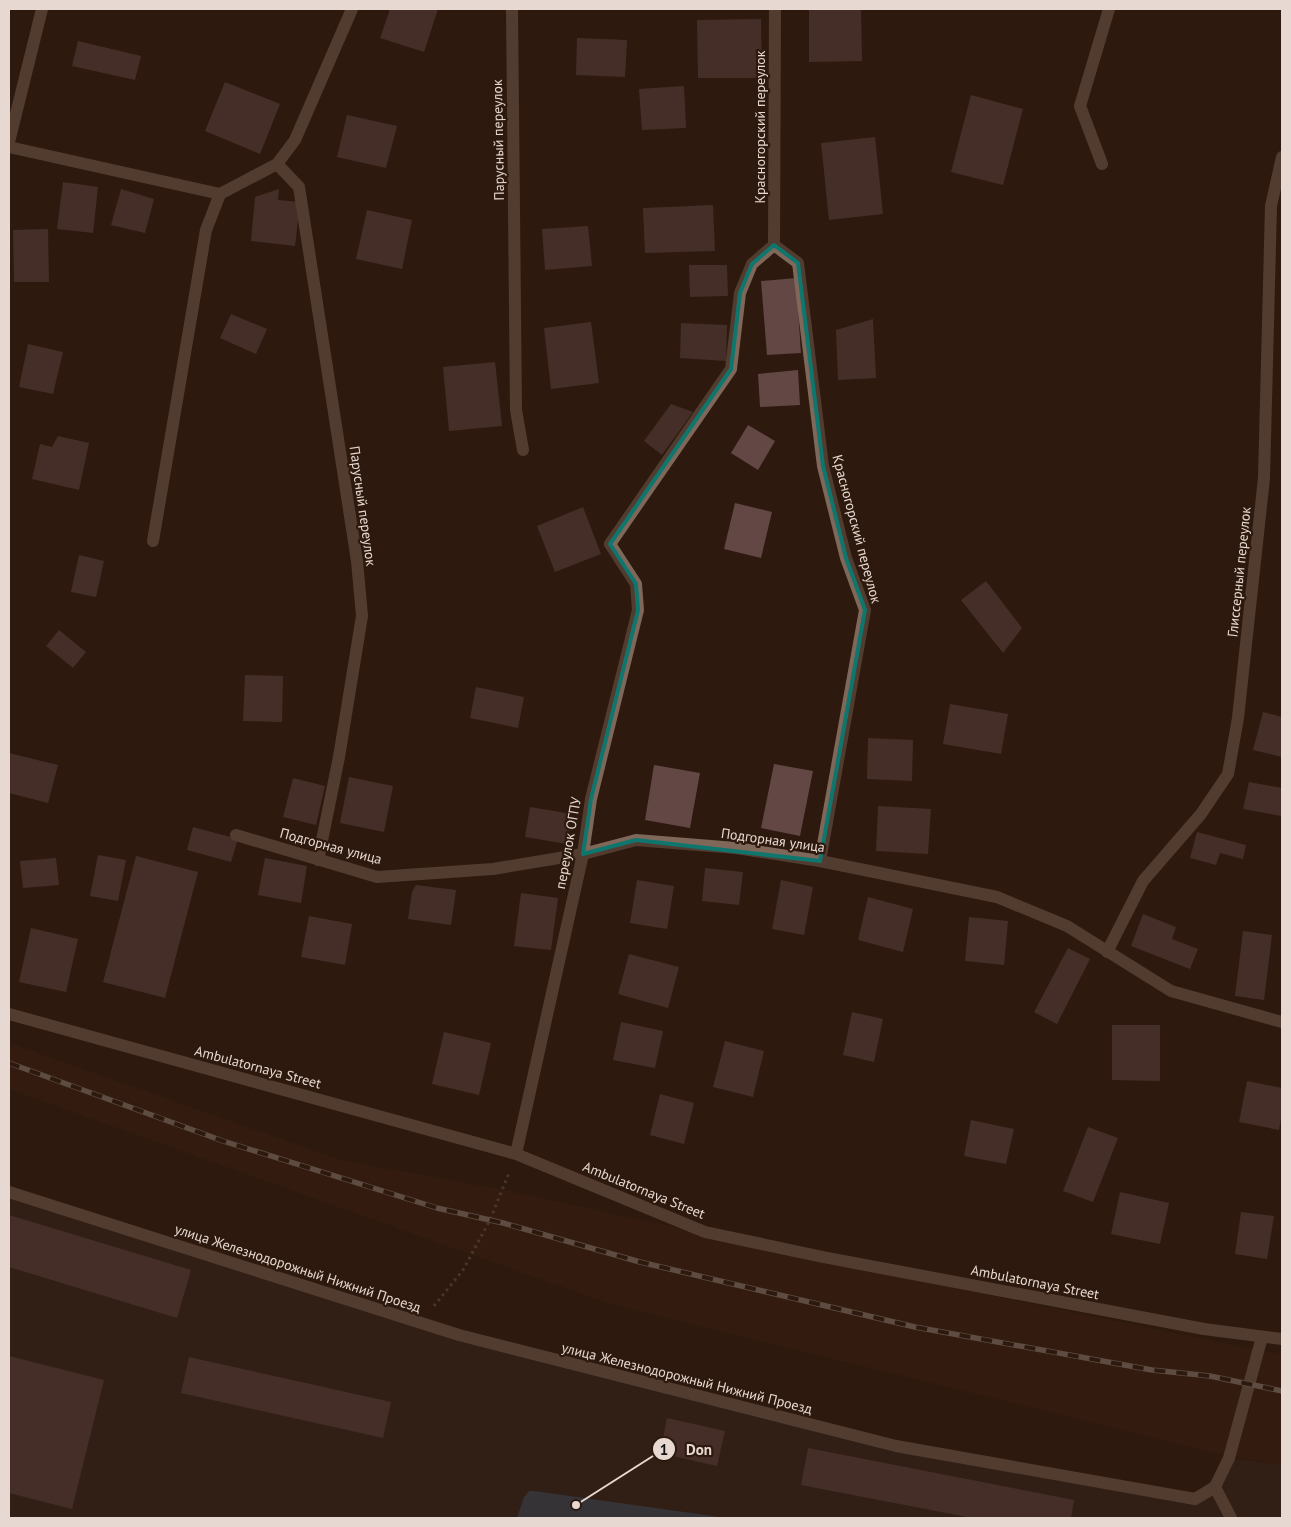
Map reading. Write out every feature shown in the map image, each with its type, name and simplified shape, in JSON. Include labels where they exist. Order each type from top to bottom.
[{"type":"street","points":[[9,142],[42,9]]},
{"type":"street","points":[[9,147],[220,194],[277,164],[295,140],[352,9]]},
{"type":"street","name":"Парусный переулок","points":[[512,9],[516,410],[523,450]]},
{"type":"street","name":"Красногорский переулок","points":[[776,9],[774,245],[798,263],[823,466],[846,558],[865,610],[820,861]]},
{"type":"street","points":[[1102,164],[1080,106],[1109,9]]},
{"type":"street","name":"Глиссерный переулок","points":[[1107,952],[1143,881],[1201,814],[1228,774],[1238,718],[1264,478],[1271,206],[1282,157]]},
{"type":"street","name":"Парусный переулок","points":[[277,164],[299,187],[357,561],[362,616],[340,757],[318,860]]},
{"type":"street","points":[[153,541],[206,230],[220,194]]},
{"type":"street","name":"переулок ОГПУ","points":[[516,1154],[583,854],[591,799],[638,610],[636,584],[610,544],[731,369],[740,293],[752,264],[774,245]]},
{"type":"street","name":"Подгорная улица","points":[[236,834],[318,860],[377,876],[494,869],[583,854],[636,840],[736,848],[820,861],[997,897],[1067,926],[1171,990],[1282,1022]]},
{"type":"street","name":"Ambulatornaya Street","points":[[9,1014],[516,1154],[705,1232],[833,1259],[1204,1329],[1282,1339]]},
{"type":"street","name":"улица Железнодорожный Нижний Проезд","points":[[9,1192],[459,1336],[896,1446],[1195,1499],[1215,1487]]},
{"type":"street","points":[[1231,1518],[1215,1487],[1229,1458],[1262,1337]]},
{"type":"path","points":[[421,1323],[464,1270],[490,1220],[516,1154]]},
{"type":"highlighted area","points":[[774,245],[798,263],[823,466],[846,558],[865,610],[820,861],[636,840],[583,854],[591,799],[638,610],[636,584],[610,544],[731,369],[740,293],[752,264]]},
{"type":"shaded area","points":[[9,1043],[340,1160],[499,1189],[984,1294],[1282,1355],[1282,1465],[1229,1456],[610,1304],[9,1089]]},
{"type":"shaded area","points":[[9,1192],[459,1335],[896,1446],[1195,1499],[1229,1458],[1282,1465],[1282,1518],[727,1518],[529,1491],[524,1497],[517,1518],[9,1518]]},
{"type":"water","points":[[529,1491],[727,1518],[517,1518],[524,1497]]},
{"type":"building","points":[[390,9],[438,9],[424,52],[380,38]]},
{"type":"building","points":[[809,9],[861,9],[862,61],[809,62]]},
{"type":"building","points":[[761,19],[762,78],[698,78],[697,20]]},
{"type":"building","points":[[577,38],[627,40],[625,77],[576,75]]},
{"type":"building","points":[[78,41],[141,56],[135,80],[72,66]]},
{"type":"building","points":[[225,82],[280,104],[260,154],[205,131]]},
{"type":"building","points":[[684,86],[686,128],[642,130],[639,89]]},
{"type":"building","points":[[971,95],[1023,109],[1003,185],[951,172]]},
{"type":"building","points":[[347,115],[397,126],[386,168],[337,157]]},
{"type":"building","points":[[875,137],[883,214],[829,220],[821,143]]},
{"type":"building","points":[[63,182],[98,187],[93,233],[57,229]]},
{"type":"building","points":[[121,189],[154,199],[145,233],[111,225]]},
{"type":"building","points":[[279,189],[278,200],[300,202],[295,246],[251,241],[255,197]]},
{"type":"building","points":[[713,205],[715,251],[645,253],[643,208]]},
{"type":"building","points":[[367,210],[412,220],[402,269],[356,259]]},
{"type":"building","points":[[588,226],[592,266],[545,270],[542,229]]},
{"type":"building","points":[[48,229],[49,282],[14,282],[13,230]]},
{"type":"building","points":[[689,265],[727,265],[728,296],[690,297]]},
{"type":"building","points":[[796,278],[801,353],[767,355],[761,281]]},
{"type":"building","points":[[231,314],[267,329],[256,354],[220,338]]},
{"type":"building","points":[[873,319],[876,378],[838,380],[836,330]]},
{"type":"building","points":[[591,322],[599,383],[551,389],[544,328]]},
{"type":"building","points":[[681,323],[727,325],[726,361],[680,358]]},
{"type":"building","points":[[28,344],[63,352],[53,394],[19,387]]},
{"type":"building","points":[[495,362],[502,426],[449,431],[443,367]]},
{"type":"building","points":[[798,370],[800,405],[760,407],[758,374]]},
{"type":"building","points":[[671,404],[693,412],[662,455],[644,441]]},
{"type":"building","points":[[748,425],[775,441],[758,470],[731,453]]},
{"type":"building","points":[[58,436],[89,443],[79,490],[32,479],[40,444],[52,447]]},
{"type":"building","points":[[735,503],[772,512],[761,558],[724,549]]},
{"type":"building","points":[[583,507],[601,554],[555,572],[537,526]]},
{"type":"building","points":[[79,555],[104,561],[96,597],[71,592]]},
{"type":"building","points":[[986,581],[1022,628],[1003,653],[961,600]]},
{"type":"building","points":[[59,630],[86,652],[73,668],[46,646]]},
{"type":"building","points":[[245,675],[283,676],[282,722],[243,721]]},
{"type":"building","points":[[476,687],[524,697],[518,728],[470,718]]},
{"type":"building","points":[[950,704],[1008,714],[1001,754],[943,744]]},
{"type":"building","points":[[1263,712],[1282,717],[1282,757],[1253,750]]},
{"type":"building","points":[[868,738],[913,740],[912,781],[867,779]]},
{"type":"building","points":[[9,753],[58,765],[48,803],[9,793]]},
{"type":"building","points":[[774,764],[813,771],[800,836],[761,828]]},
{"type":"building","points":[[654,765],[700,773],[690,828],[645,820]]},
{"type":"building","points":[[349,777],[393,786],[384,832],[340,823]]},
{"type":"building","points":[[293,778],[325,786],[316,825],[283,817]]},
{"type":"building","points":[[1249,782],[1282,788],[1281,816],[1243,809]]},
{"type":"building","points":[[878,806],[931,809],[928,854],[876,851]]},
{"type":"building","points":[[530,807],[572,814],[567,844],[525,837]]},
{"type":"building","points":[[193,827],[238,839],[231,862],[187,850]]},
{"type":"building","points":[[1197,832],[1246,845],[1243,859],[1220,853],[1216,865],[1190,858]]},
{"type":"building","points":[[98,855],[126,860],[118,901],[90,896]]},
{"type":"building","points":[[136,856],[198,872],[165,998],[103,982]]},
{"type":"building","points":[[56,858],[59,885],[23,888],[20,861]]},
{"type":"building","points":[[265,858],[307,866],[301,903],[258,895]]},
{"type":"building","points":[[705,868],[743,872],[739,905],[702,901]]},
{"type":"building","points":[[637,880],[674,886],[667,929],[630,923]]},
{"type":"building","points":[[781,880],[813,887],[804,935],[772,929]]},
{"type":"building","points":[[416,885],[456,890],[451,925],[408,919],[412,892]]},
{"type":"building","points":[[521,893],[558,898],[551,950],[514,946]]},
{"type":"building","points":[[868,897],[913,909],[903,952],[858,940]]},
{"type":"building","points":[[1143,914],[1176,927],[1172,939],[1198,949],[1190,969],[1131,946]]},
{"type":"building","points":[[309,916],[352,924],[345,965],[301,957]]},
{"type":"building","points":[[969,917],[1008,921],[1004,965],[965,961]]},
{"type":"building","points":[[31,928],[78,939],[66,992],[19,982]]},
{"type":"building","points":[[1243,931],[1272,935],[1264,1000],[1235,996]]},
{"type":"building","points":[[1068,948],[1090,959],[1057,1024],[1034,1012]]},
{"type":"building","points":[[629,954],[679,967],[668,1008],[618,994]]},
{"type":"building","points":[[852,1012],[883,1019],[874,1062],[843,1055]]},
{"type":"building","points":[[621,1022],[663,1031],[655,1068],[613,1060]]},
{"type":"building","points":[[1112,1025],[1160,1025],[1160,1081],[1112,1080]]},
{"type":"building","points":[[444,1032],[491,1043],[479,1095],[432,1084]]},
{"type":"building","points":[[725,1041],[764,1051],[753,1097],[713,1087]]},
{"type":"building","points":[[1247,1081],[1282,1088],[1282,1112],[1279,1130],[1239,1122]]},
{"type":"building","points":[[660,1094],[694,1103],[684,1144],[650,1135]]},
{"type":"building","points":[[971,1120],[1014,1129],[1006,1164],[964,1156]]},
{"type":"building","points":[[1088,1127],[1118,1138],[1093,1202],[1063,1191]]},
{"type":"building","points":[[1120,1192],[1169,1203],[1160,1244],[1111,1234]]},
{"type":"building","points":[[1241,1212],[1274,1216],[1267,1259],[1235,1254]]},
{"type":"building","points":[[9,1215],[191,1270],[177,1318],[9,1267]]},
{"type":"building","points":[[9,1356],[104,1380],[72,1509],[9,1493]]},
{"type":"building","points":[[189,1357],[391,1402],[383,1438],[181,1393]]},
{"type":"building","points":[[667,1418],[725,1431],[717,1466],[660,1453]]},
{"type":"building","points":[[808,1448],[1074,1500],[1071,1518],[972,1518],[801,1485]]},
{"type":"railway","points":[[9,1063],[223,1141],[437,1208],[503,1223],[640,1262],[915,1327],[1152,1370],[1210,1376],[1282,1391]]},
{"type":"place","name":"Don","points":[[576,1505]]}]
